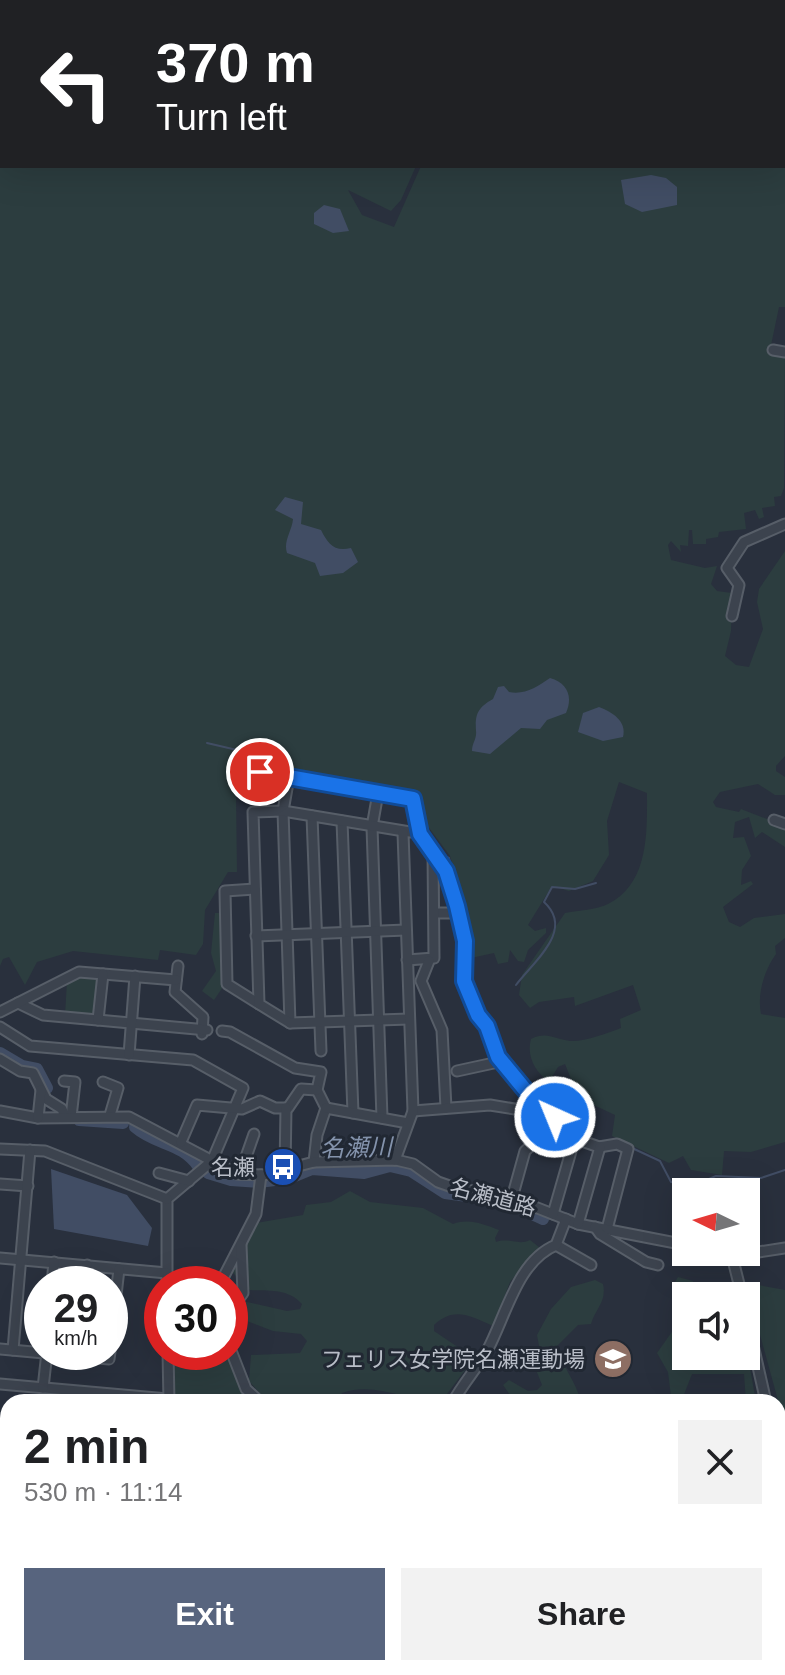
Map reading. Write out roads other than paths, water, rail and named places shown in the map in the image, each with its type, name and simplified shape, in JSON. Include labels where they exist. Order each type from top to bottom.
[{"type":"street","points":[[773,350],[785,352]]},
{"type":"street","points":[[732,616],[739,585],[727,568],[744,542],[785,524]]},
{"type":"street","points":[[260,772],[413,799],[406,930],[413,1111],[395,1160]]},
{"type":"street","points":[[289,777],[283,811],[290,1023]]},
{"type":"street","points":[[378,793],[372,827],[382,1118]]},
{"type":"street","points":[[259,1004],[253,812],[283,811],[412,832],[446,871],[465,941],[464,981],[503,1061],[545,1114],[546,1132],[525,1151],[512,1198]]},
{"type":"street","points":[[312,816],[321,1051]]},
{"type":"street","points":[[774,820],[785,824]]},
{"type":"street","points":[[342,821],[353,1113]]},
{"type":"street","points":[[407,960],[429,961],[434,958],[433,853]]},
{"type":"street","points":[[255,889],[225,891],[227,984],[290,1023],[409,1019]]},
{"type":"street","points":[[434,913],[459,913]]},
{"type":"street","points":[[256,936],[406,930]]},
{"type":"street","points":[[429,961],[421,981],[442,1030],[451,1072],[446,1108]]},
{"type":"street","points":[[18,1003],[36,1014],[204,1032],[203,1017],[175,992],[178,966]]},
{"type":"street","points":[[0,1012],[79,972],[176,980]]},
{"type":"street","points":[[98,1020],[103,974]]},
{"type":"street","points":[[129,1055],[135,976]]},
{"type":"street","points":[[0,1027],[30,1046],[196,1059],[243,1088],[212,1161],[167,1199]]},
{"type":"street","points":[[222,1031],[230,1032],[295,1068],[321,1071],[317,1090],[326,1108],[317,1135],[314,1162]]},
{"type":"street","points":[[0,1059],[20,1071],[33,1073],[46,1099],[68,1117]]},
{"type":"street","points":[[451,1072],[503,1061]]},
{"type":"street","points":[[64,1081],[75,1082],[68,1117]]},
{"type":"street","points":[[103,1082],[118,1088],[110,1115]]},
{"type":"street","points":[[38,1118],[41,1089]]},
{"type":"street","points":[[285,1169],[286,1108],[301,1089],[317,1090]]},
{"type":"street","points":[[181,1142],[197,1105],[242,1109],[260,1101],[286,1108]]},
{"type":"street","points":[[413,1111],[490,1105],[545,1114],[563,1121],[582,1141],[600,1147],[617,1144],[628,1149],[607,1229]]},
{"type":"street","points":[[326,1108],[408,1123]]},
{"type":"street","name":"名瀬道路","points":[[0,1111],[38,1118],[110,1115],[137,1119],[212,1161],[240,1174],[261,1179],[314,1162],[395,1160],[413,1164],[438,1182],[455,1188],[512,1198],[578,1224],[672,1242]]},
{"type":"street","points":[[240,1174],[254,1134]]},
{"type":"street","points":[[553,1214],[576,1134]]},
{"type":"street","points":[[578,1224],[600,1147]]},
{"type":"street","points":[[0,1149],[45,1151],[167,1199]]},
{"type":"street","points":[[13,1350],[30,1150]]},
{"type":"street","points":[[159,1173],[189,1181]]},
{"type":"street","points":[[230,1266],[256,1214],[261,1179]]},
{"type":"street","points":[[0,1184],[28,1186]]},
{"type":"street","points":[[167,1199],[167,1266]]},
{"type":"street","points":[[458,1394],[487,1350],[522,1274],[547,1249],[556,1245],[566,1219]]},
{"type":"street","points":[[595,1227],[600,1234],[646,1262],[658,1265]]},
{"type":"street","points":[[241,1245],[242,1266]]},
{"type":"street","points":[[556,1245],[591,1265]]},
{"type":"street","points":[[760,1252],[785,1248]]},
{"type":"street","points":[[0,1258],[95,1266]]},
{"type":"street","points":[[54,1262],[54,1266]]},
{"type":"street","points":[[0,1349],[24,1351]]},
{"type":"street","points":[[43,1388],[45,1370]]},
{"type":"street","points":[[168,1370],[169,1394]]},
{"type":"street","points":[[239,1370],[251,1394]]},
{"type":"street","points":[[759,1370],[764,1394]]},
{"type":"street","points":[[0,1384],[106,1394]]},
{"type":"water","points":[[651,175],[666,178],[677,187],[677,205],[642,212],[625,204],[621,180]]},
{"type":"water","points":[[324,205],[340,209],[349,231],[333,233],[314,224],[314,213]]},
{"type":"water","points":[[285,497],[303,502],[301,524],[321,530],[336,548],[351,548],[358,562],[343,573],[320,576],[315,563],[287,553],[286,544],[293,519],[275,510]]},
{"type":"water","points":[[550,678],[561,683],[567,691],[569,701],[566,713],[547,720],[540,729],[521,728],[490,754],[472,751],[478,712],[493,699],[498,687],[504,686],[509,692],[526,691]]},
{"type":"water","points":[[599,707],[621,722],[623,737],[603,741],[578,732],[583,713]]},
{"type":"water","points":[[51,1169],[127,1195],[152,1228],[148,1246],[54,1229]]},
{"type":"waterway","points":[[207,743],[237,750],[259,767]]},
{"type":"waterway","points":[[438,853],[449,858],[456,891]]},
{"type":"waterway","points":[[516,985],[541,956],[554,934],[552,913],[544,902],[552,887],[575,889],[596,883]]},
{"type":"waterway","name":"名瀬川","points":[[0,1053],[22,1066],[37,1069],[47,1088]]},
{"type":"waterway","points":[[511,1065],[544,1105],[579,1132]]},
{"type":"waterway","name":"名瀬川","points":[[79,1120],[123,1123]]},
{"type":"waterway","name":"名瀬川","points":[[135,1127],[184,1152],[198,1166]]},
{"type":"waterway","points":[[632,1148],[660,1161],[672,1182]]},
{"type":"waterway","name":"名瀬川","points":[[208,1173],[231,1180],[259,1182],[290,1178],[312,1169],[364,1173],[390,1166],[411,1171],[445,1193],[504,1201],[543,1219]]},
{"type":"waterway","points":[[711,1178],[761,1178],[785,1170]]},
{"type":"place","name":"名瀬","points":[[283,1167]]},
{"type":"place","name":"フェリス女学院名瀬運動場","points":[[613,1359]]}]
